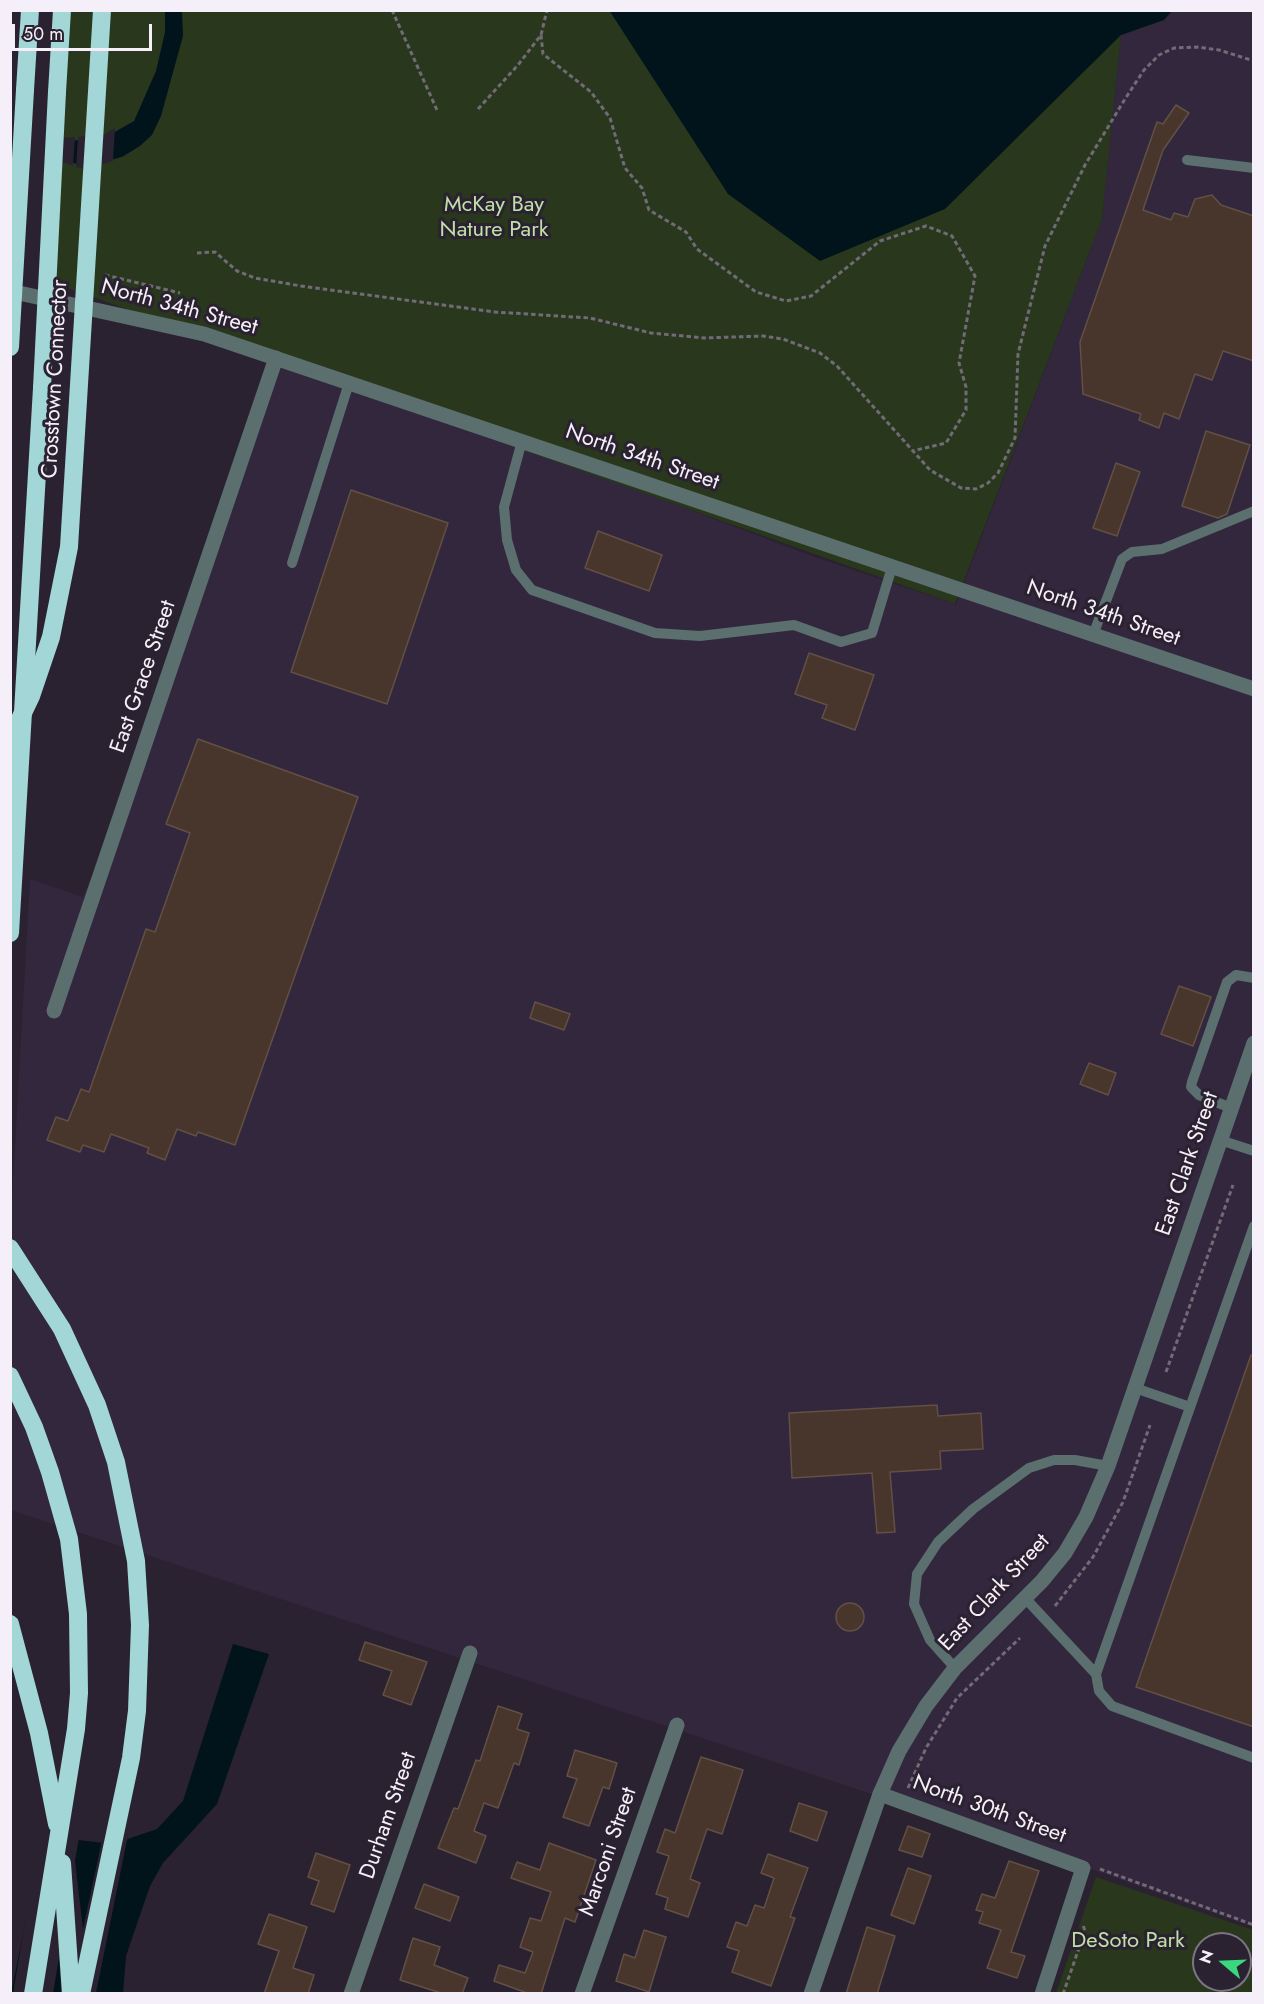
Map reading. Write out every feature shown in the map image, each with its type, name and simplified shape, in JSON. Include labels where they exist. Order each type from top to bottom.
[{"type":"highway","points":[[10,347],[30,10]]},
{"type":"highway","points":[[10,933],[62,10]]},
{"type":"highway","name":"Crosstown Connector","points":[[10,740],[32,696],[51,637],[69,547],[102,10]]},
{"type":"highway","points":[[10,1248],[62,1329],[97,1405],[124,1496],[139,1592],[140,1668],[131,1758],[81,1994]]},
{"type":"highway","points":[[10,1376],[50,1472],[69,1539],[78,1614],[79,1693],[76,1729],[33,1994]]},
{"type":"highway","points":[[10,1624],[39,1732],[56,1812],[67,1912],[72,1994]]},
{"type":"street","name":"North 34th Street","points":[[10,291],[204,334],[1254,689]]},
{"type":"street","name":"East Grace Street","points":[[54,1011],[276,358]]},
{"type":"street","name":"East Clark Street","points":[[811,1994],[879,1794],[910,1733],[955,1668],[1025,1598],[1065,1552],[1086,1517],[1108,1466],[1254,1043]]},
{"type":"street","name":"Durham Street","points":[[351,1994],[470,1653]]},
{"type":"street","name":"Marconi Street","points":[[582,1994],[677,1725]]},
{"type":"street","name":"North 30th Street","points":[[879,1794],[1083,1868]]},
{"type":"street","points":[[1042,1994],[1083,1868]]},
{"type":"lane","points":[[1187,160],[1254,168]]},
{"type":"lane","points":[[292,563],[349,383]]},
{"type":"lane","points":[[522,441],[504,507],[507,540],[516,570],[532,590],[655,633],[700,636],[794,625],[841,642],[872,633],[892,567]]},
{"type":"lane","points":[[1093,634],[1122,559],[1127,555],[1132,552],[1162,549],[1254,511]]},
{"type":"lane","points":[[1231,1108],[1194,1092],[1192,1082],[1227,982],[1236,975],[1254,978]]},
{"type":"lane","points":[[1220,1140],[1254,1151]]},
{"type":"lane","points":[[1254,1226],[1096,1674],[1099,1691],[1112,1706],[1254,1758]]},
{"type":"lane","points":[[1135,1388],[1190,1407]]},
{"type":"lane","points":[[955,1668],[930,1640],[915,1604],[917,1574],[938,1542],[973,1509],[1029,1468],[1054,1460],[1075,1460],[1108,1466]]},
{"type":"lane","points":[[1025,1598],[1096,1674]]},
{"type":"path","points":[[392,10],[437,110]]},
{"type":"path","points":[[547,10],[541,35],[543,54],[591,92],[610,118],[625,168],[642,188],[649,210],[686,231],[697,249],[756,292],[786,302],[811,296],[880,241],[926,226],[952,236],[975,276],[959,363],[966,387],[966,410],[946,443],[912,451]]},
{"type":"path","points":[[478,109],[519,65],[541,35]]},
{"type":"path","points":[[197,253],[214,252],[225,258],[237,271],[255,278],[301,286],[495,312],[590,318],[651,333],[705,339],[763,336],[783,339],[820,353],[837,366],[930,470],[961,488],[976,489],[988,483],[998,473],[1015,438],[1018,354],[1045,246],[1085,165],[1125,99],[1144,70],[1159,55],[1174,48],[1197,47],[1219,50],[1254,61]]},
{"type":"path","points":[[103,274],[180,292]]},
{"type":"path","points":[[1166,1372],[1233,1185]]},
{"type":"path","points":[[1055,1606],[1093,1557],[1123,1502],[1150,1425]]},
{"type":"path","points":[[906,1792],[926,1748],[957,1698],[1020,1638]]},
{"type":"path","points":[[1083,1868],[1102,1870],[1254,1924]]},
{"type":"path","points":[[1099,1880],[1102,1870]]},
{"type":"path","points":[[1063,1994],[1085,1931],[1083,1927],[1086,1917]]},
{"type":"shaded area","points":[[609,10],[1172,11],[1164,20],[1121,35],[945,209],[820,261],[728,194]]},
{"type":"shaded area","points":[[165,11],[182,11],[183,36],[161,116],[152,135],[140,146],[122,157],[83,167],[10,133],[60,141],[85,140],[106,137],[134,121],[156,71],[165,32]]},
{"type":"shaded area","points":[[1172,11],[1253,11],[1253,1927],[993,1834],[11,1510],[10,1234],[30,879],[83,897],[117,814],[280,355],[815,557],[955,604],[955,607],[1102,219],[1121,35],[1164,20]]},
{"type":"shaded area","points":[[233,1644],[269,1654],[217,1804],[163,1863],[150,1886],[126,1956],[123,1993],[11,1994],[43,1836],[113,1844],[157,1829],[183,1801]]},
{"type":"green space","name":"McKay Bay Nature Park","points":[[62,11],[1172,11],[1164,20],[1121,35],[1102,219],[955,604],[45,280]]},
{"type":"green space","name":"DeSoto Park","points":[[1096,1877],[1253,1930],[1253,1993],[1056,1993]]},
{"type":"pier","points":[[115,128],[113,161],[84,169],[76,167],[78,137],[105,134]]},
{"type":"pier","points":[[10,130],[60,138],[75,137],[73,166],[65,163],[10,161]]},
{"type":"pier","points":[[43,1833],[79,1837],[75,1861],[83,1929],[102,1840],[113,1841],[128,1835],[96,1993],[61,1993],[59,1958],[53,1993],[13,1993],[39,1841]]},
{"type":"building","points":[[1176,105],[1189,113],[1163,150],[1143,210],[1171,220],[1174,213],[1188,217],[1195,199],[1212,195],[1221,205],[1254,216],[1254,361],[1223,351],[1212,380],[1195,374],[1179,419],[1164,413],[1159,428],[1139,420],[1141,414],[1083,394],[1080,342],[1157,122],[1163,124]]},
{"type":"building","points":[[1206,431],[1250,445],[1227,514],[1218,518],[1182,506]]},
{"type":"building","points":[[1116,463],[1140,472],[1117,536],[1093,528]]},
{"type":"building","points":[[351,490],[448,523],[387,704],[291,672]]},
{"type":"building","points":[[598,531],[662,555],[649,591],[585,568]]},
{"type":"building","points":[[809,653],[874,675],[855,730],[822,718],[827,705],[795,694]]},
{"type":"building","points":[[198,739],[358,797],[235,1145],[198,1132],[196,1136],[177,1129],[165,1160],[147,1153],[149,1148],[111,1134],[104,1152],[83,1145],[80,1152],[47,1140],[56,1117],[68,1121],[81,1089],[89,1092],[146,929],[155,932],[190,833],[166,824]]},
{"type":"building","points":[[1179,986],[1211,997],[1193,1046],[1161,1034]]},
{"type":"building","points":[[535,1002],[570,1014],[564,1030],[530,1018]]},
{"type":"building","points":[[1089,1063],[1116,1073],[1108,1095],[1080,1084]]},
{"type":"building","points":[[1251,1355],[1254,1356],[1254,1727],[1136,1687]]},
{"type":"building","points":[[937,1405],[938,1416],[981,1413],[983,1449],[940,1451],[941,1469],[890,1472],[895,1532],[877,1533],[872,1473],[792,1478],[789,1413]]},
{"type":"building","points":[[850,1603],[860,1607],[864,1617],[860,1627],[850,1631],[840,1627],[836,1617],[840,1607]]},
{"type":"building","points":[[365,1642],[427,1662],[411,1705],[383,1695],[392,1671],[359,1660]]},
{"type":"building","points":[[498,1706],[522,1714],[517,1729],[529,1733],[519,1765],[514,1763],[498,1808],[484,1803],[474,1831],[486,1836],[476,1863],[438,1848],[454,1808],[458,1809],[476,1760],[480,1761]]},
{"type":"building","points":[[575,1750],[617,1763],[609,1789],[603,1787],[589,1826],[563,1817],[577,1779],[567,1776]]},
{"type":"building","points":[[701,1757],[743,1770],[722,1834],[707,1829],[690,1879],[700,1883],[688,1917],[665,1909],[668,1898],[656,1894],[669,1856],[657,1852],[665,1829],[675,1833]]},
{"type":"building","points":[[799,1803],[827,1812],[817,1841],[790,1831]]},
{"type":"building","points":[[908,1826],[930,1834],[922,1857],[899,1850]]},
{"type":"building","points":[[549,1843],[596,1860],[575,1922],[565,1918],[541,1994],[530,1994],[494,1981],[499,1965],[525,1973],[533,1952],[520,1947],[530,1918],[541,1921],[551,1892],[511,1878],[517,1862],[540,1870]]},
{"type":"building","points":[[316,1853],[350,1865],[334,1912],[311,1904],[319,1881],[308,1877]]},
{"type":"building","points":[[768,1854],[808,1868],[790,1917],[795,1918],[771,1986],[732,1972],[739,1951],[727,1947],[736,1922],[747,1926],[755,1905],[764,1908],[774,1878],[761,1873]]},
{"type":"building","points":[[1009,1861],[1039,1871],[1011,1952],[1025,1956],[1017,1978],[987,1968],[1001,1930],[979,1923],[983,1912],[976,1910],[982,1894],[995,1898]]},
{"type":"building","points":[[908,1868],[931,1876],[914,1924],[891,1915]]},
{"type":"building","points":[[424,1884],[459,1897],[450,1921],[415,1908]]},
{"type":"building","points":[[269,1914],[307,1927],[293,1968],[314,1975],[308,1994],[264,1994],[279,1951],[258,1944]]},
{"type":"building","points":[[867,1927],[895,1936],[877,1994],[846,1994]]},
{"type":"building","points":[[644,1930],[666,1937],[649,1992],[616,1981],[624,1954],[635,1958]]},
{"type":"building","points":[[413,1938],[440,1947],[434,1965],[468,1978],[462,1994],[444,1994],[400,1980]]}]
